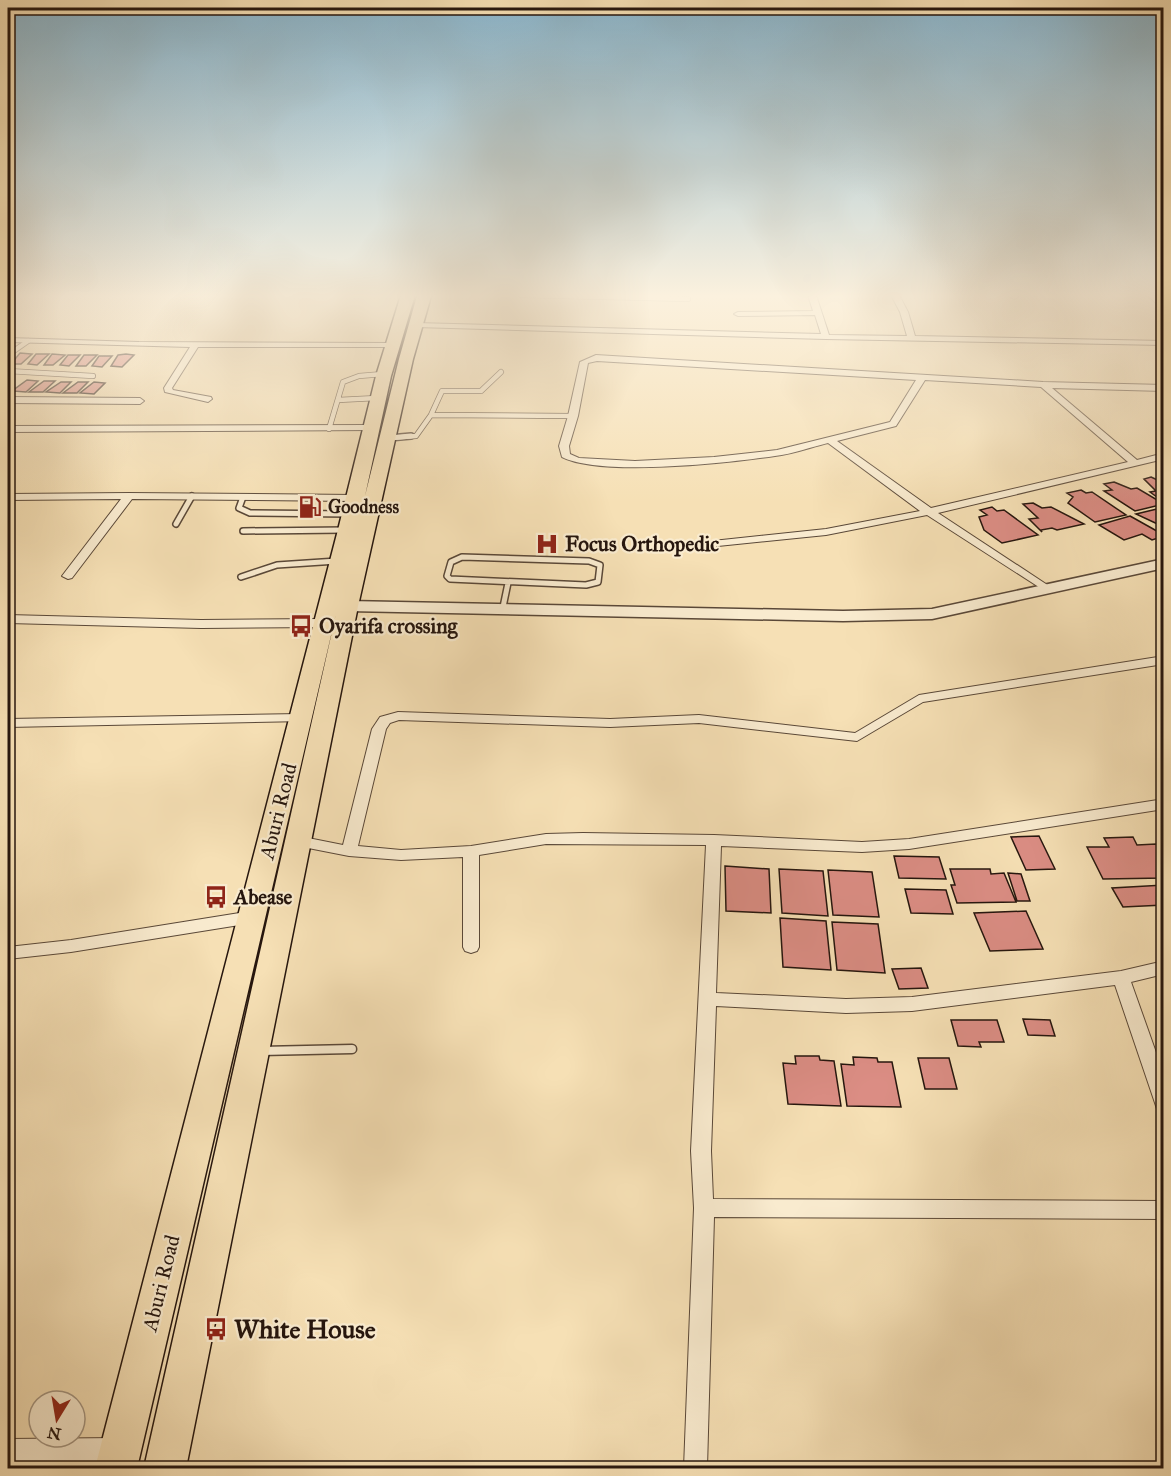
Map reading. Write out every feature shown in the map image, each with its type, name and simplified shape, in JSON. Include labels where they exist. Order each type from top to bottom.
[{"type":"highway","name":"Aburi Road","points":[[165,1468],[348,606],[375,434],[380,386],[386,364]]},
{"type":"highway","name":"Aburi Road","points":[[118,1460],[339,561],[375,434],[401,364]]},
{"type":"street","points":[[183,364],[168,388],[169,392],[208,399]]},
{"type":"street","points":[[584,364],[564,446],[565,455],[569,458],[586,462],[635,464],[714,460],[777,453],[830,440],[893,424],[922,378]]},
{"type":"street","points":[[692,364],[1043,385],[1164,388]]},
{"type":"street","points":[[1043,385],[1133,461]]},
{"type":"street","points":[[8,400],[140,401]]},
{"type":"street","points":[[8,429],[329,429],[375,434]]},
{"type":"street","points":[[830,440],[930,512],[1048,590]]},
{"type":"street","points":[[679,547],[814,533],[930,512],[1133,461],[1164,456]]},
{"type":"street","points":[[68,576],[129,496]]},
{"type":"street","points":[[8,497],[318,498],[352,514]]},
{"type":"street","points":[[348,606],[503,607],[843,616],[923,614],[958,610],[1164,563]]},
{"type":"street","points":[[8,619],[201,624],[323,623]]},
{"type":"street","points":[[350,851],[379,729],[385,720],[399,716],[610,723],[699,719],[857,737],[920,699],[1164,660]]},
{"type":"street","points":[[8,723],[300,718]]},
{"type":"street","points":[[298,842],[350,851],[401,855],[471,851],[546,839],[714,840],[862,848],[909,844],[1164,804]]},
{"type":"street","points":[[695,1468],[704,1208],[701,1151],[714,840]]},
{"type":"street","points":[[471,851],[471,948]]},
{"type":"street","points":[[8,953],[71,946],[252,916]]},
{"type":"street","points":[[706,999],[846,1005],[912,1004],[1120,978],[1164,967]]},
{"type":"street","points":[[1120,978],[1164,1103]]},
{"type":"street","points":[[704,1208],[1164,1210]]},
{"type":"street","points":[[8,1451],[118,1460]]},
{"type":"lane","points":[[8,371],[93,376]]},
{"type":"lane","points":[[375,434],[416,436],[431,415],[442,391],[481,391],[501,372]]},
{"type":"lane","points":[[329,429],[344,382],[350,379],[380,386]]},
{"type":"lane","points":[[338,400],[380,386]]},
{"type":"lane","points":[[431,415],[573,416]]},
{"type":"lane","points":[[176,524],[192,496]]},
{"type":"lane","points":[[243,497],[239,508],[242,512],[352,514]]},
{"type":"lane","points":[[312,514],[318,498]]},
{"type":"lane","points":[[243,531],[352,514]]},
{"type":"lane","points":[[462,557],[589,561],[600,566],[598,582],[593,585],[508,583],[457,581],[447,576],[451,562],[462,557]]},
{"type":"lane","points":[[241,577],[281,563],[339,561]]},
{"type":"lane","points":[[503,607],[508,583]]},
{"type":"lane","points":[[252,1051],[352,1049]]},
{"type":"building","points":[[93,364],[105,364],[102,367],[92,366]]},
{"type":"building","points":[[112,364],[125,364],[122,367],[111,366]]},
{"type":"building","points":[[27,380],[38,381],[26,392],[12,391]]},
{"type":"building","points":[[44,381],[55,381],[43,392],[29,392]]},
{"type":"building","points":[[61,382],[71,382],[60,393],[46,392]]},
{"type":"building","points":[[78,382],[88,382],[77,393],[63,393]]},
{"type":"building","points":[[94,382],[105,383],[94,394],[80,393]]},
{"type":"building","points":[[1151,477],[1164,483],[1164,502],[1150,492],[1156,491],[1144,479]]},
{"type":"building","points":[[1114,482],[1131,489],[1137,488],[1164,504],[1135,511],[1104,491],[1112,490],[1104,484]]},
{"type":"building","points":[[1081,490],[1086,493],[1092,492],[1126,515],[1095,522],[1068,503],[1073,497],[1067,493]]},
{"type":"building","points":[[1033,503],[1042,508],[1051,507],[1084,524],[1057,530],[1052,528],[1041,530],[1042,532],[1029,519],[1038,518],[1023,504]]},
{"type":"building","points":[[992,507],[997,511],[1004,510],[1038,535],[1002,543],[984,530],[979,517],[987,515],[980,510]]},
{"type":"building","points":[[1164,509],[1164,527],[1136,514]]},
{"type":"building","points":[[1130,516],[1164,536],[1152,540],[1142,534],[1124,540],[1099,525]]},
{"type":"building","points":[[1039,836],[1055,869],[1026,870],[1011,837]]},
{"type":"building","points":[[1133,837],[1137,845],[1156,844],[1164,858],[1164,878],[1103,879],[1087,847],[1109,847],[1104,838]]},
{"type":"building","points":[[894,856],[939,857],[946,879],[899,878]]},
{"type":"building","points":[[725,866],[769,869],[771,913],[726,911]]},
{"type":"building","points":[[779,869],[823,871],[828,916],[782,913]]},
{"type":"building","points":[[950,869],[990,869],[991,874],[1004,873],[1016,902],[957,903],[951,885],[955,885]]},
{"type":"building","points":[[828,870],[872,872],[879,917],[833,915]]},
{"type":"building","points":[[1008,873],[1021,874],[1030,901],[1017,901]]},
{"type":"building","points":[[1164,885],[1164,905],[1123,907],[1112,888]]},
{"type":"building","points":[[905,889],[946,890],[953,914],[911,913]]},
{"type":"building","points":[[1026,911],[1043,949],[990,951],[974,913]]},
{"type":"building","points":[[780,918],[826,921],[831,970],[783,967]]},
{"type":"building","points":[[832,922],[878,924],[885,973],[837,970]]},
{"type":"building","points":[[921,968],[928,988],[899,989],[892,969]]},
{"type":"building","points":[[1023,1019],[1050,1020],[1055,1036],[1028,1035]]},
{"type":"building","points":[[951,1020],[997,1020],[1004,1042],[979,1042],[981,1047],[958,1046]]},
{"type":"building","points":[[795,1056],[819,1056],[820,1060],[834,1061],[841,1106],[788,1104],[783,1063],[796,1064]]},
{"type":"building","points":[[853,1057],[877,1058],[878,1062],[892,1062],[901,1107],[847,1106],[841,1064],[854,1065]]},
{"type":"building","points":[[918,1058],[949,1058],[957,1089],[925,1089]]},
{"type":"place","name":"Goodness","points":[[310,507]]},
{"type":"place","name":"Focus Orthopedic","points":[[547,544]]},
{"type":"place","name":"Oyarifa crossing","points":[[301,626]]},
{"type":"place","name":"Abease","points":[[216,897]]},
{"type":"place","name":"White House","points":[[216,1329]]}]
